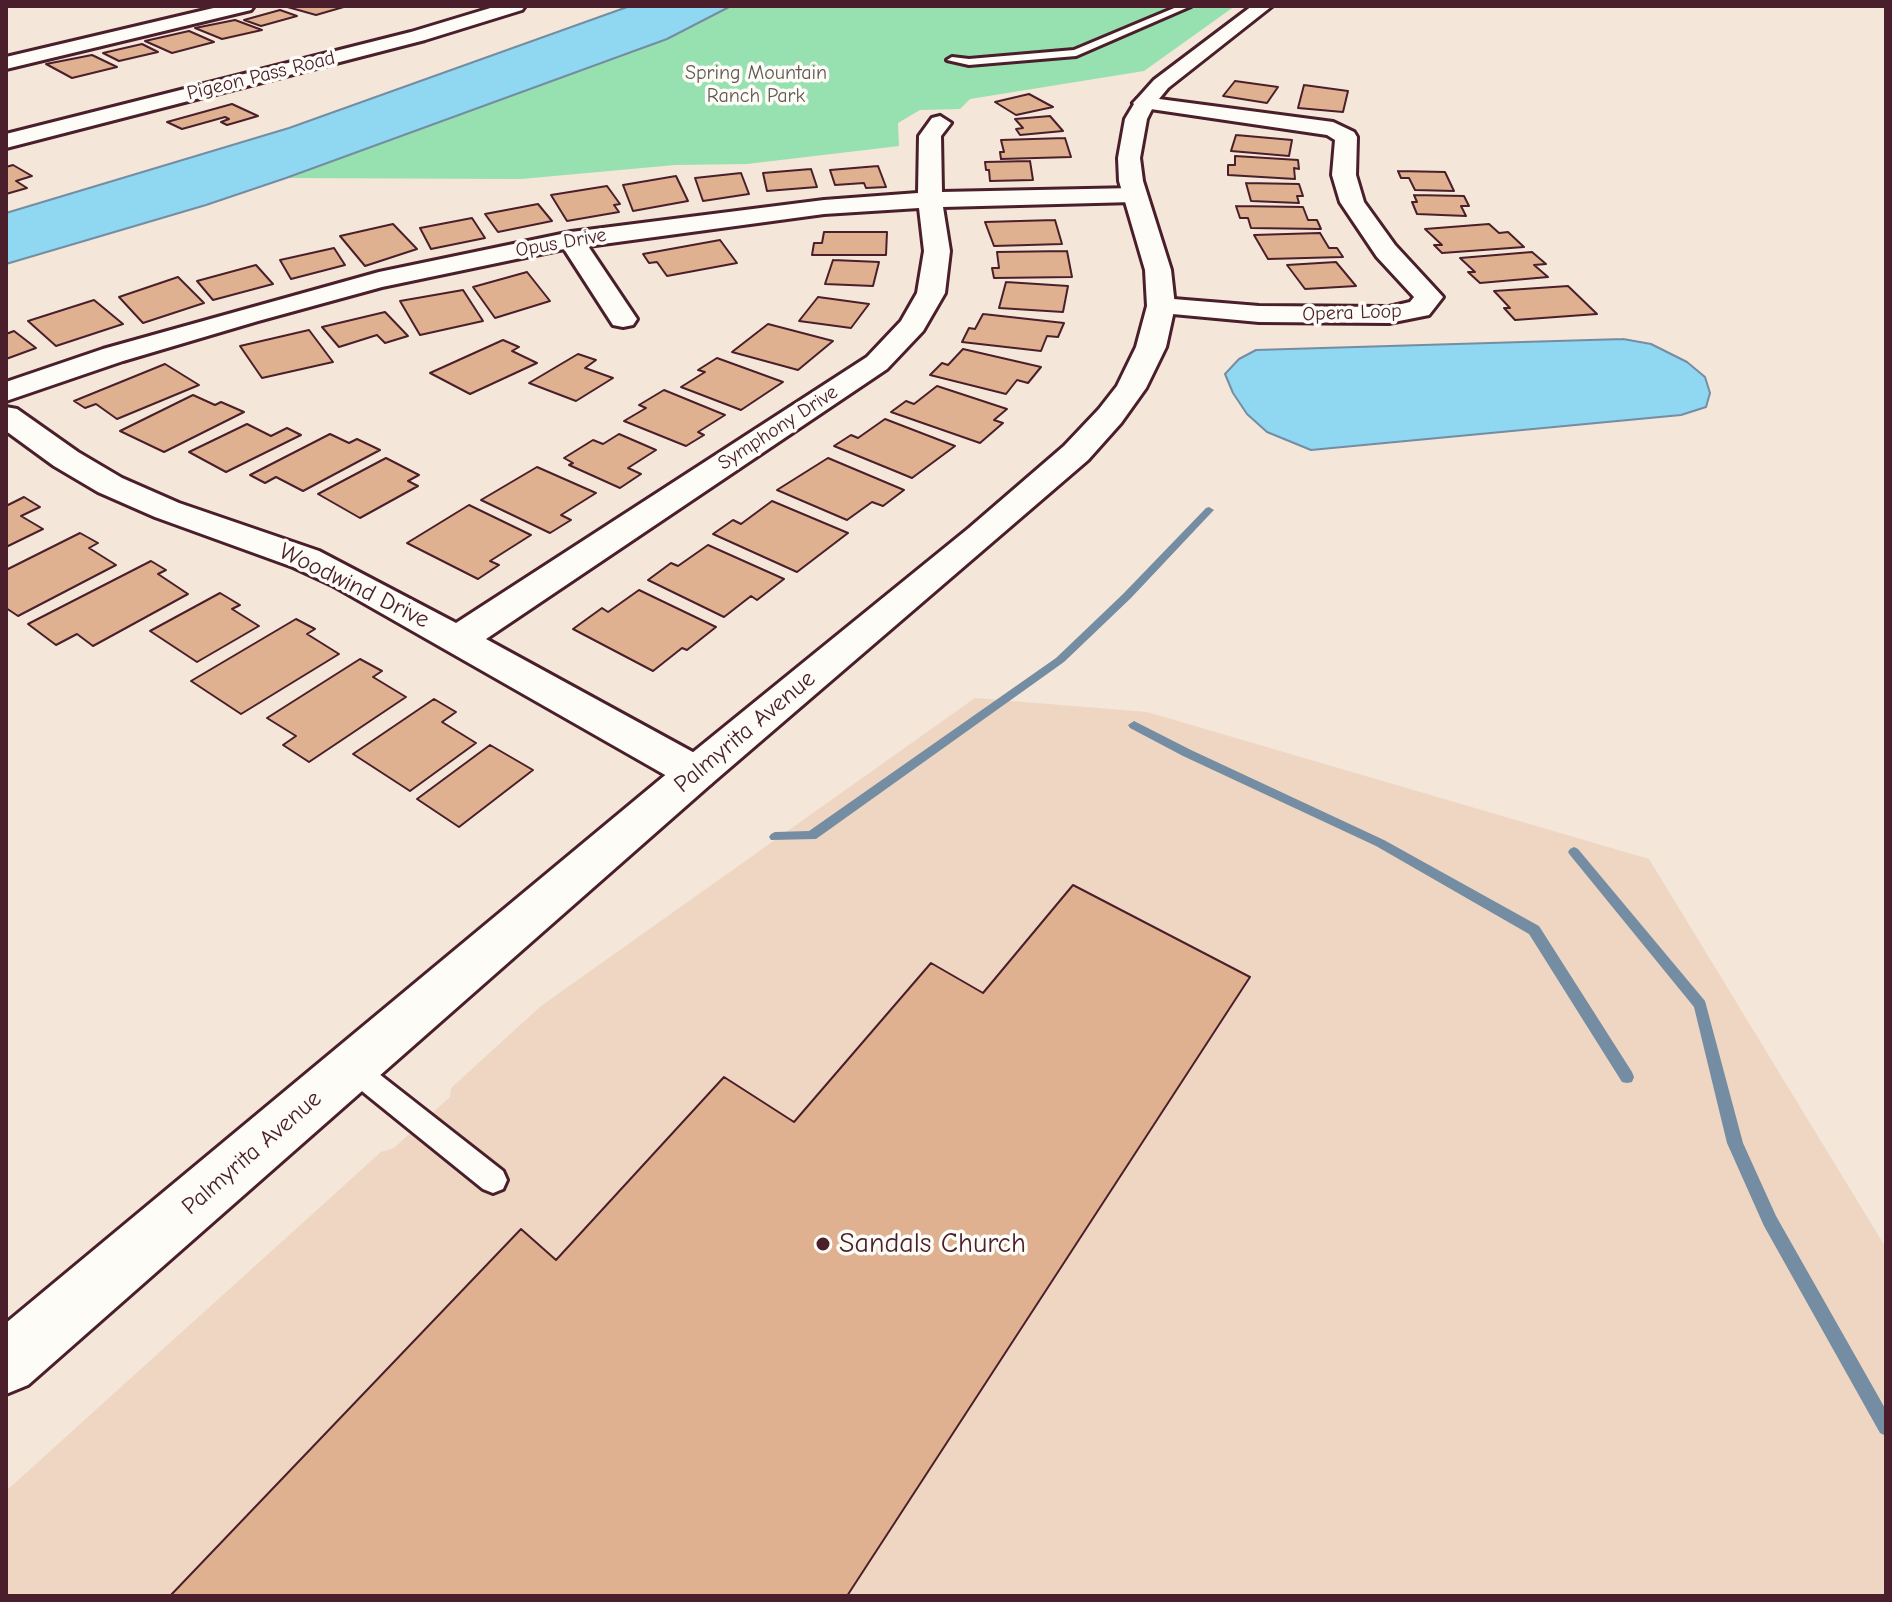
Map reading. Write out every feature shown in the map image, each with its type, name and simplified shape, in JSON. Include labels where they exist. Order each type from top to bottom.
[{"type":"street","points":[[6,63],[245,6]]},
{"type":"street","name":"Pigeon Pass Road","points":[[6,141],[418,36],[516,6]]},
{"type":"street","name":"Palmyrita Avenue","points":[[6,1363],[696,773],[1076,453],[1131,388],[1151,347],[1161,306],[1158,270],[1134,195],[1129,158],[1132,131],[1144,103],[1181,65],[1263,6]]},
{"type":"street","points":[[137,10],[171,24]]},
{"type":"street","name":"Opera Loop","points":[[1144,103],[1333,129],[1346,137],[1344,175],[1352,202],[1386,251],[1429,297],[1419,309],[1389,315],[1259,314],[1161,306]]},
{"type":"street","name":"Symphony Drive","points":[[459,639],[877,363],[913,325],[931,293],[937,251],[930,200],[930,136],[940,123]]},
{"type":"street","name":"Opus Drive","points":[[6,392],[113,355],[248,315],[379,280],[571,240],[748,215],[930,200],[1134,195]]},
{"type":"street","points":[[571,240],[623,319]]},
{"type":"street","name":"Woodwind Drive","points":[[6,416],[66,459],[110,485],[167,510],[238,532],[306,559],[459,639],[696,773]]},
{"type":"lane","points":[[952,60],[999,60],[1076,53],[1187,6]]},
{"type":"lane","points":[[351,1067],[493,1180]]},
{"type":"shaded area","points":[[975,698],[1147,712],[1649,859],[1886,1248],[1886,1596],[6,1596],[6,1491],[381,1152],[394,1148],[450,1097],[451,1088],[541,1006]]},
{"type":"green space","name":"Spring Mountain Ranch Park","points":[[731,6],[1235,6],[1144,71],[970,99],[960,109],[920,110],[898,123],[899,146],[747,164],[675,165],[521,179],[286,178],[667,39]]},
{"type":"water","points":[[630,6],[731,6],[667,39],[286,178],[6,264],[6,213],[289,128]]},
{"type":"water","points":[[1623,339],[1651,344],[1687,362],[1705,377],[1710,393],[1706,407],[1681,415],[1311,450],[1267,432],[1247,414],[1225,374],[1239,359],[1256,350]]},
{"type":"building","points":[[284,6],[347,6],[316,15]]},
{"type":"building","points":[[280,10],[297,16],[261,26],[244,20]]},
{"type":"building","points":[[235,20],[262,30],[222,39],[195,28]]},
{"type":"building","points":[[189,31],[214,42],[172,53],[145,41]]},
{"type":"building","points":[[142,44],[158,52],[119,61],[103,53]]},
{"type":"building","points":[[92,55],[117,67],[72,78],[46,64]]},
{"type":"building","points":[[1235,81],[1278,87],[1267,103],[1223,96]]},
{"type":"building","points":[[1304,85],[1348,91],[1343,112],[1298,108]]},
{"type":"building","points":[[1029,94],[1053,107],[1016,115],[995,102]]},
{"type":"building","points":[[232,104],[258,116],[227,125],[221,122],[229,119],[225,117],[182,129],[167,122]]},
{"type":"building","points":[[1050,116],[1063,131],[1020,135],[1016,129],[1023,128],[1015,119]]},
{"type":"building","points":[[1236,135],[1292,140],[1289,156],[1231,151]]},
{"type":"building","points":[[1065,138],[1071,157],[1001,159],[1000,152],[1004,152],[1001,140]]},
{"type":"building","points":[[1235,156],[1298,160],[1299,169],[1294,168],[1295,179],[1228,175],[1228,165],[1235,165]]},
{"type":"building","points":[[1030,161],[1033,180],[990,181],[985,162]]},
{"type":"building","points":[[13,165],[32,176],[16,181],[27,188],[6,194],[6,167]]},
{"type":"building","points":[[878,166],[886,187],[866,188],[864,183],[835,185],[830,170]]},
{"type":"building","points":[[811,169],[817,187],[767,191],[763,173]]},
{"type":"building","points":[[1398,171],[1445,172],[1454,191],[1415,190],[1409,178],[1401,178]]},
{"type":"building","points":[[741,173],[749,194],[703,201],[695,178]]},
{"type":"building","points":[[676,176],[688,201],[633,211],[623,185]]},
{"type":"building","points":[[1246,183],[1299,184],[1303,196],[1297,196],[1299,203],[1251,201]]},
{"type":"building","points":[[607,186],[620,204],[614,205],[619,212],[567,221],[551,195]]},
{"type":"building","points":[[1414,195],[1464,196],[1469,206],[1461,206],[1466,216],[1417,214],[1412,202],[1417,202]]},
{"type":"building","points":[[538,204],[552,221],[498,232],[485,214]]},
{"type":"building","points":[[1236,206],[1303,207],[1308,220],[1317,220],[1321,229],[1251,228],[1248,218],[1240,218]]},
{"type":"building","points":[[472,218],[485,238],[431,249],[420,228]]},
{"type":"building","points":[[1055,220],[1062,244],[994,246],[985,222]]},
{"type":"building","points":[[393,224],[417,249],[365,266],[340,236]]},
{"type":"building","points":[[1489,224],[1499,233],[1508,232],[1524,247],[1442,253],[1434,245],[1442,245],[1425,229]]},
{"type":"building","points":[[824,232],[887,232],[886,255],[812,255],[814,243],[822,243]]},
{"type":"building","points":[[1320,233],[1329,248],[1337,248],[1343,257],[1268,259],[1254,235]]},
{"type":"building","points":[[720,240],[737,263],[667,276],[657,262],[649,263],[643,254]]},
{"type":"building","points":[[334,248],[345,265],[291,279],[280,260]]},
{"type":"building","points":[[1067,251],[1072,277],[994,278],[992,268],[999,268],[997,252]]},
{"type":"building","points":[[1532,252],[1546,264],[1534,265],[1548,277],[1480,283],[1468,272],[1475,272],[1460,258]]},
{"type":"building","points":[[833,260],[879,262],[873,286],[825,284]]},
{"type":"building","points":[[1336,262],[1356,286],[1305,289],[1287,265]]},
{"type":"building","points":[[256,265],[273,284],[213,300],[197,281]]},
{"type":"building","points":[[527,272],[550,301],[495,318],[473,287]]},
{"type":"building","points":[[178,277],[204,303],[143,323],[119,297]]},
{"type":"building","points":[[1006,282],[1068,286],[1063,312],[999,308]]},
{"type":"building","points":[[1568,286],[1597,314],[1515,320],[1504,308],[1510,308],[1494,291]]},
{"type":"building","points":[[463,290],[483,321],[420,335],[400,301]]},
{"type":"building","points":[[818,297],[869,304],[851,328],[799,321]]},
{"type":"building","points":[[94,300],[123,324],[56,346],[28,321]]},
{"type":"building","points":[[385,312],[408,336],[385,343],[377,335],[339,347],[322,327]]},
{"type":"building","points":[[983,314],[1064,323],[1058,337],[1047,336],[1041,351],[962,342],[969,328],[975,329]]},
{"type":"building","points":[[768,324],[833,341],[798,370],[732,352]]},
{"type":"building","points":[[309,330],[333,362],[262,378],[240,346]]},
{"type":"building","points":[[14,331],[36,348],[6,359],[6,334]]},
{"type":"building","points":[[503,340],[519,347],[512,351],[537,363],[470,394],[430,373]]},
{"type":"building","points":[[963,349],[1041,367],[1028,383],[1017,380],[1006,394],[930,375],[942,363],[948,365]]},
{"type":"building","points":[[578,354],[596,360],[585,368],[613,378],[576,401],[529,383]]},
{"type":"building","points":[[717,358],[783,382],[741,410],[681,387],[705,372],[698,370]]},
{"type":"building","points":[[165,364],[199,385],[117,419],[96,404],[85,408],[74,401]]},
{"type":"building","points":[[937,386],[1007,409],[994,420],[1003,423],[980,443],[891,412],[906,401],[914,404]]},
{"type":"building","points":[[664,390],[725,415],[698,432],[704,435],[686,446],[624,421],[646,408],[639,405]]},
{"type":"building","points":[[193,395],[215,405],[221,402],[244,412],[164,452],[120,431]]},
{"type":"building","points":[[885,419],[955,446],[912,478],[834,446],[851,435],[858,438]]},
{"type":"building","points":[[247,424],[271,436],[287,428],[301,435],[226,472],[189,452]]},
{"type":"building","points":[[330,434],[349,443],[357,439],[380,450],[303,491],[276,477],[265,483],[250,475]]},
{"type":"building","points":[[619,434],[656,450],[628,468],[641,474],[620,488],[569,465],[573,463],[564,458],[593,440],[603,444]]},
{"type":"building","points":[[386,458],[419,475],[408,481],[418,486],[360,518],[318,494]]},
{"type":"building","points":[[828,458],[904,490],[883,506],[872,502],[847,520],[777,490]]},
{"type":"building","points":[[537,467],[596,493],[561,515],[571,520],[550,533],[481,500]]},
{"type":"building","points":[[24,497],[40,507],[21,516],[43,529],[6,547],[6,506]]},
{"type":"building","points":[[772,501],[848,533],[797,572],[713,534],[733,520],[741,524]]},
{"type":"building","points":[[469,505],[531,535],[490,561],[499,565],[478,579],[407,543]]},
{"type":"building","points":[[80,533],[98,543],[89,548],[116,565],[18,616],[6,608],[6,570]]},
{"type":"building","points":[[708,545],[784,579],[757,600],[751,596],[724,617],[648,580],[671,563],[678,566]]},
{"type":"building","points":[[151,561],[166,570],[158,574],[188,594],[93,646],[77,634],[56,645],[28,624]]},
{"type":"building","points":[[639,590],[716,627],[653,671],[573,629],[602,608],[608,612]]},
{"type":"building","points":[[220,593],[240,605],[232,609],[259,626],[197,662],[150,631]]},
{"type":"building","points":[[296,619],[315,629],[307,634],[339,654],[241,714],[191,681]]},
{"type":"building","points":[[360,659],[382,671],[373,677],[406,697],[309,762],[283,745],[296,736],[267,718]]},
{"type":"building","points":[[434,699],[456,712],[442,722],[476,743],[410,791],[353,754]]},
{"type":"building","points":[[490,745],[533,770],[459,827],[417,799]]},
{"type":"building","name":"Sandals Church","points":[[1073,885],[1250,977],[847,1596],[170,1596],[521,1229],[556,1260],[724,1077],[794,1122],[931,963],[983,993]]},
{"type":"waterway","points":[[775,837],[812,836],[1060,660],[1127,596],[1209,510]]},
{"type":"waterway","points":[[1134,725],[1380,843],[1534,930],[1627,1077]]},
{"type":"waterway","points":[[1574,852],[1700,1005],[1735,1143],[1770,1221],[1886,1427]]},
{"type":"place","name":"Sandals Church","points":[[823,1244]]}]
